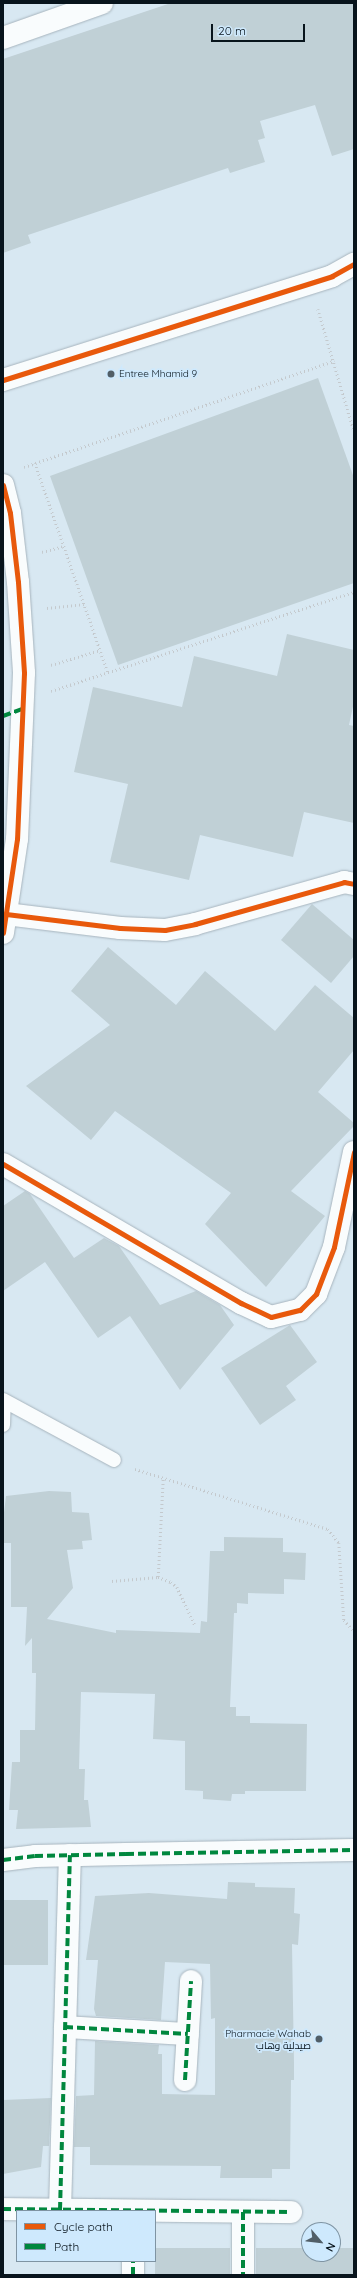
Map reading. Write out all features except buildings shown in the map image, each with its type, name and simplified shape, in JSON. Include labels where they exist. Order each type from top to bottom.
[{"type":"street","points":[[3,38],[102,3]]},
{"type":"street","points":[[3,380],[311,283],[332,276],[354,264]]},
{"type":"street","points":[[332,276],[354,279]]},
{"type":"street","points":[[3,485],[10,513],[20,612],[24,673],[16,709],[17,839],[4,923],[165,930],[195,924],[344,882],[354,884]]},
{"type":"street","points":[[3,1164],[241,1303],[271,1317],[300,1310],[316,1294],[334,1247],[354,1152]]},
{"type":"street","points":[[3,1860],[70,1855],[354,1850]]},
{"type":"street","points":[[3,2209],[60,2210],[70,1855]]},
{"type":"street","points":[[185,2080],[191,1981]]},
{"type":"street","points":[[65,2027],[188,2034]]},
{"type":"street","points":[[156,2211],[291,2212]]},
{"type":"street","points":[[243,2212],[243,2275]]},
{"type":"street","points":[[132,2275],[133,2262]]},
{"type":"lane","points":[[3,1425],[4,1401],[114,1460]]},
{"type":"path","points":[[311,283],[354,431]]},
{"type":"path","points":[[22,468],[334,361]]},
{"type":"path","points":[[35,463],[108,673]]},
{"type":"path","points":[[16,709],[108,673],[354,592]]},
{"type":"path","points":[[20,612],[84,604]]},
{"type":"path","points":[[24,673],[100,650]]},
{"type":"path","points":[[114,1460],[163,1478],[328,1529],[339,1543],[344,1620],[354,1632]]},
{"type":"path","points":[[158,1577],[163,1478]]},
{"type":"path","points":[[112,1581],[158,1577],[177,1588],[195,1625]]},
{"type":"marked path","points":[[3,716],[22,709]]},
{"type":"marked path","points":[[3,1860],[35,1856],[354,1850]]},
{"type":"marked path","points":[[60,2210],[70,1855]]},
{"type":"marked path","points":[[185,2080],[191,1981]]},
{"type":"marked path","points":[[65,2027],[188,2034]]},
{"type":"marked path","points":[[3,2209],[99,2210]]},
{"type":"marked path","points":[[156,2211],[291,2212]]},
{"type":"marked path","points":[[243,2212],[243,2275]]},
{"type":"marked path","points":[[133,2262],[133,2275]]},
{"type":"cycle path","points":[[3,380],[332,276],[354,264]]},
{"type":"cycle path","points":[[3,485],[10,513],[18,582],[24,673],[17,839],[3,933]]},
{"type":"cycle path","points":[[6,914],[120,928],[165,930],[195,924],[344,882],[354,884]]},
{"type":"cycle path","points":[[3,1164],[241,1303],[271,1317],[300,1310],[316,1294],[334,1247],[354,1152]]},
{"type":"place","name":"Entree Mhamid 9","points":[[111,374]]},
{"type":"place","name":"Pharmacie Wahab صيدلية وهاب","points":[[319,2039]]}]
